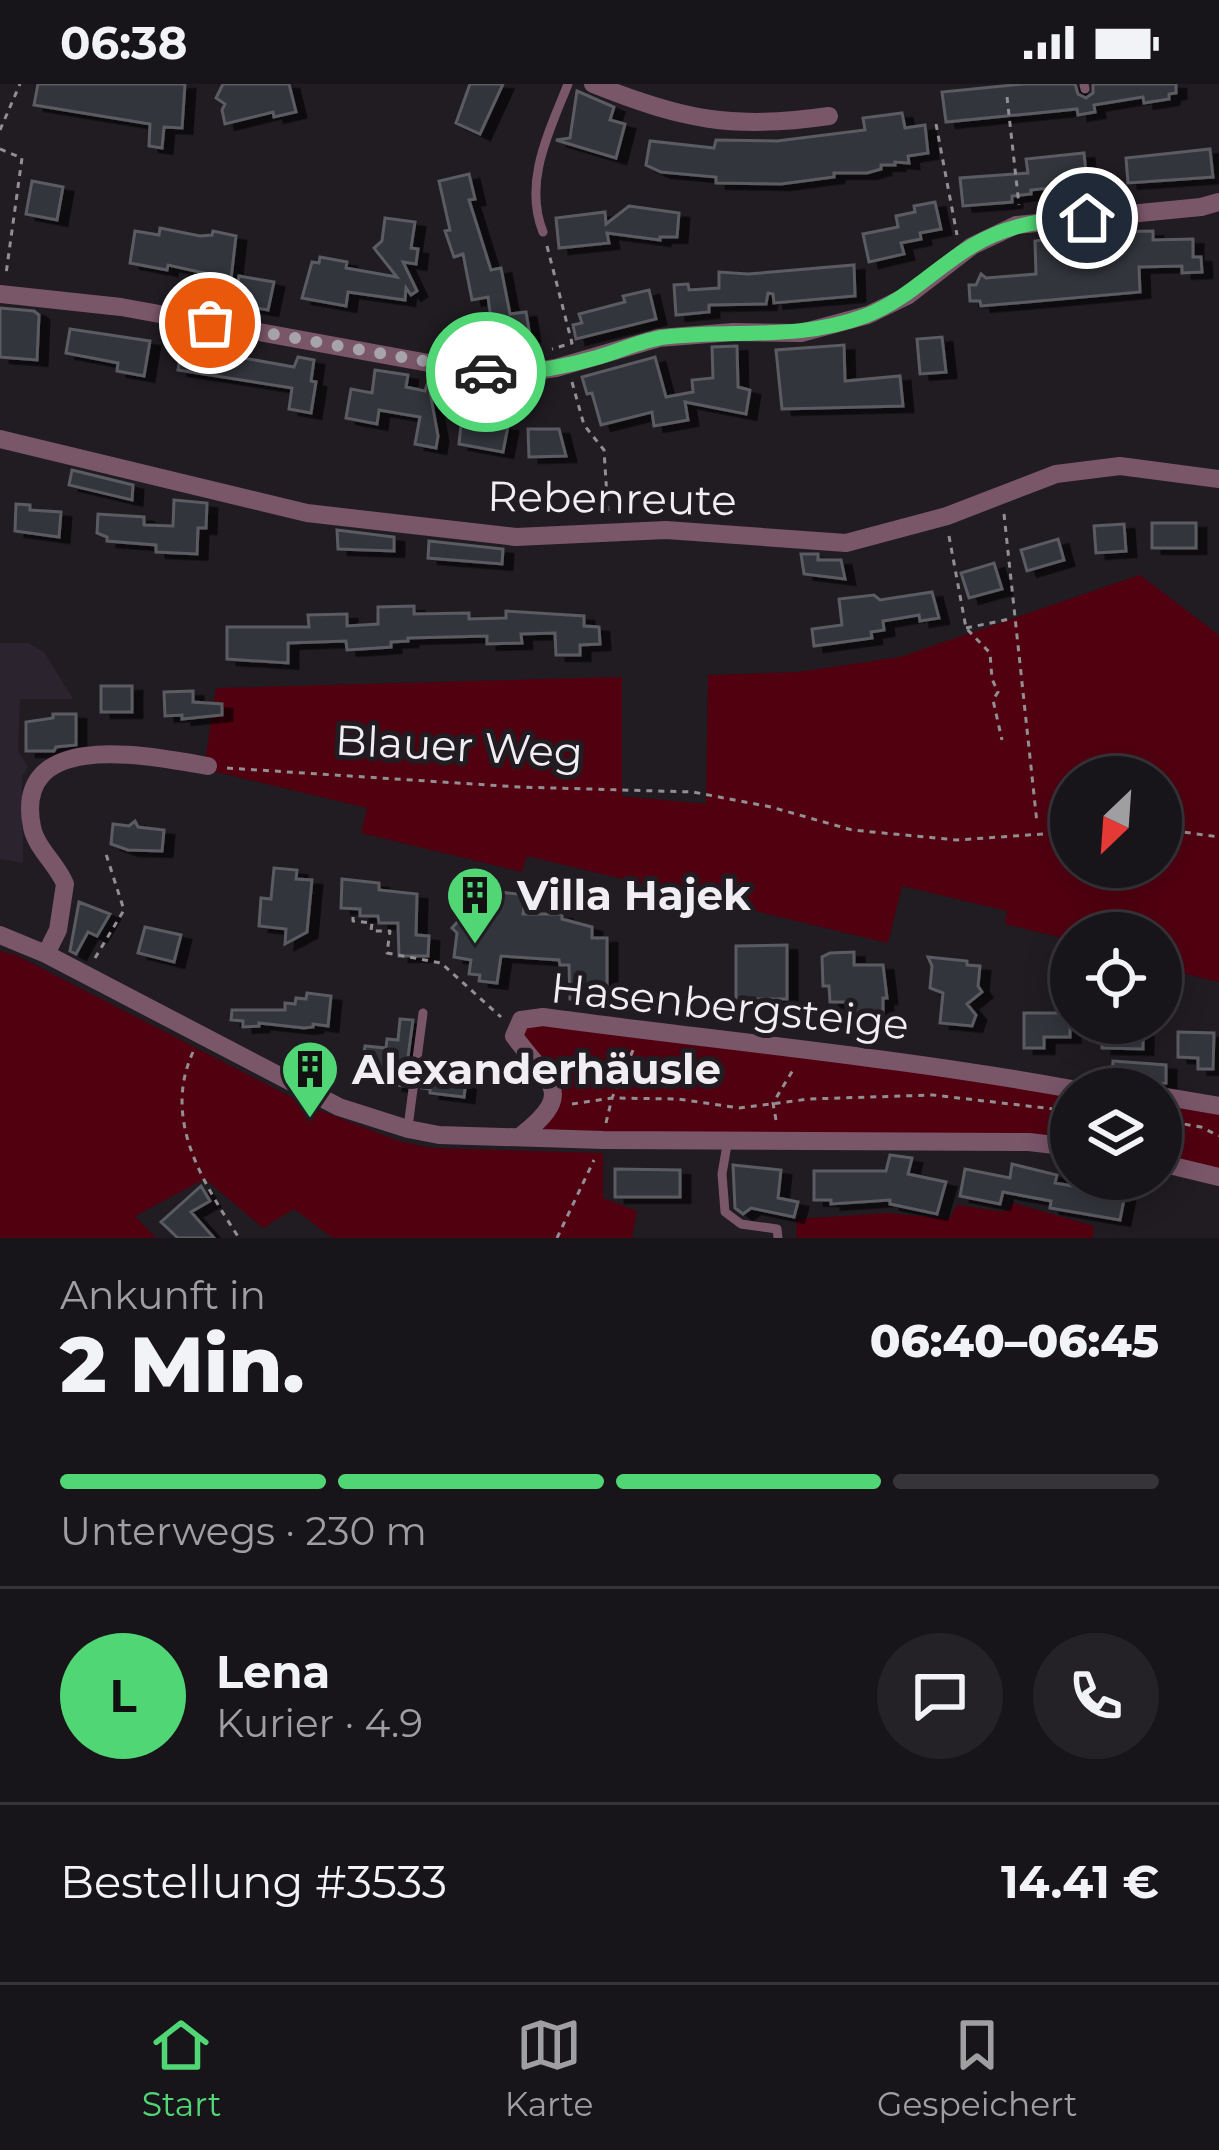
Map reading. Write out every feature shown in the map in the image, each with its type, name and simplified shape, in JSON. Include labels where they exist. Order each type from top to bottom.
[{"type":"street","points":[[593,84],[644,104],[717,122],[766,125],[829,116]]},
{"type":"street","points":[[0,294],[121,307],[478,372],[564,374],[659,338],[734,332],[802,334],[868,315],[907,296],[960,255],[1021,224],[1118,217],[1219,202]]},
{"type":"street","name":"Rebenreute","points":[[0,439],[308,513],[516,537],[666,530],[846,543],[947,516],[1056,474],[1120,466],[1219,479]]},
{"type":"street","points":[[46,954],[58,930],[65,884],[32,831],[30,802],[38,774],[47,766],[112,753],[208,766]]},
{"type":"street","points":[[0,935],[46,954],[339,1107],[408,1130],[439,1135],[523,1135],[599,1149],[728,1139],[1050,1144]]},
{"type":"street","name":"Hasenbergsteige","points":[[549,1113],[555,1102],[551,1086],[514,1036],[521,1020],[543,1017],[941,1065],[1050,1085]]},
{"type":"street","points":[[1182,1100],[1219,1106]]},
{"type":"street","points":[[523,1135],[549,1113]]},
{"type":"street","points":[[1182,1168],[1219,1178]]},
{"type":"lane","points":[[543,232],[537,212],[538,170],[568,84]]},
{"type":"lane","points":[[408,1130],[423,1013]]},
{"type":"lane","points":[[728,1139],[722,1174],[725,1212],[741,1224],[777,1228],[778,1238]]},
{"type":"path","points":[[0,130],[20,84]]},
{"type":"path","points":[[1007,97],[1021,224]]},
{"type":"path","points":[[936,124],[960,255]]},
{"type":"path","points":[[0,148],[22,158],[6,274]]},
{"type":"path","points":[[543,232],[572,343],[551,348],[584,425],[604,450],[608,517]]},
{"type":"path","points":[[1000,494],[1037,823]]},
{"type":"path","points":[[947,516],[966,628],[990,652],[1002,740]]},
{"type":"path","points":[[966,628],[1010,619]]},
{"type":"path","name":"Blauer Weg","points":[[208,766],[519,787],[693,792],[852,830],[957,840],[1050,833]]},
{"type":"path","points":[[1182,832],[1219,836]]},
{"type":"path","points":[[85,975],[124,910],[105,851]]},
{"type":"path","points":[[353,916],[353,921],[371,923],[371,931],[390,931],[387,953],[441,963],[516,1030]]},
{"type":"path","points":[[557,1238],[599,1149],[612,1098],[644,1030]]},
{"type":"path","points":[[200,1037],[182,1086],[183,1119],[200,1177],[238,1238]]},
{"type":"path","points":[[778,1140],[773,1103],[791,1077],[797,1051]]},
{"type":"path","points":[[549,1113],[565,1105],[612,1098],[739,1108],[933,1095],[1050,1109]]},
{"type":"path","points":[[1182,1124],[1219,1136]]},
{"type":"shaded area","points":[[1140,575],[1219,635],[1219,982],[1182,973],[1182,912],[1050,912],[1050,935],[1005,924],[1007,911],[902,886],[888,943],[527,856],[522,872],[361,833],[367,808],[204,769],[216,688],[622,677],[622,796],[706,804],[708,675],[798,672],[900,657]]},
{"type":"shaded area","points":[[0,643],[28,643],[44,652],[73,699],[20,699],[18,751],[28,767],[22,776],[23,863],[0,859]]},
{"type":"shaded area","points":[[0,951],[311,1107],[399,1141],[431,1148],[603,1153],[603,1198],[637,1211],[632,1238],[333,1238],[294,1209],[263,1228],[205,1179],[135,1216],[156,1238],[0,1238]]},
{"type":"shaded area","points":[[524,1023],[1050,1088],[1050,1140],[533,1131],[560,1104],[555,1081],[519,1035]]},
{"type":"shaded area","points":[[1182,1102],[1219,1108],[1219,1172],[1182,1163]]},
{"type":"shaded area","points":[[1013,1203],[1094,1226],[1093,1238],[796,1238],[797,1219],[888,1213],[949,1219],[957,1205],[1004,1212]]},
{"type":"building","points":[[38,84],[185,84],[182,128],[164,127],[162,148],[149,146],[150,124],[34,105]]},
{"type":"building","points":[[223,84],[289,84],[296,112],[274,117],[273,112],[225,124],[225,104],[216,98]]},
{"type":"building","points":[[470,84],[503,84],[480,134],[456,123]]},
{"type":"building","points":[[1075,84],[1078,94],[1086,98],[1093,93],[1093,84],[1176,84],[1176,93],[1169,94],[1169,99],[1144,103],[1143,97],[1094,105],[1095,112],[1078,115],[1077,109],[946,122],[942,92]]},
{"type":"building","points":[[577,91],[614,107],[610,120],[625,124],[616,158],[556,140],[570,138]]},
{"type":"building","points":[[902,113],[905,128],[925,125],[928,153],[867,173],[834,173],[834,177],[781,184],[716,183],[716,177],[661,172],[646,165],[650,141],[714,148],[716,140],[777,141],[865,130],[863,118]]},
{"type":"building","points":[[1210,149],[1213,177],[1128,183],[1126,158]]},
{"type":"building","points":[[1084,153],[1087,184],[1031,190],[1031,194],[1012,196],[1012,202],[963,206],[960,178],[1028,173],[1026,159]]},
{"type":"building","points":[[469,174],[475,199],[469,200],[491,270],[501,268],[510,314],[526,312],[530,336],[494,341],[488,297],[472,300],[463,254],[454,257],[445,231],[450,230],[439,181]]},
{"type":"building","points":[[32,181],[63,187],[57,220],[26,214]]},
{"type":"building","points":[[935,202],[941,229],[901,243],[904,254],[869,262],[863,234],[898,227],[896,216]]},
{"type":"building","points":[[629,206],[679,213],[677,237],[660,240],[607,233],[609,243],[559,248],[556,218],[605,212],[606,224]]},
{"type":"building","points":[[385,218],[415,222],[411,248],[418,249],[416,264],[403,262],[417,291],[411,295],[406,288],[405,300],[348,292],[346,306],[302,298],[312,262],[319,263],[320,257],[347,262],[346,268],[397,277],[374,248],[382,241]]},
{"type":"building","points":[[160,228],[200,236],[213,231],[236,236],[231,279],[168,265],[167,270],[130,263],[135,231],[159,235]]},
{"type":"building","points":[[1153,231],[1153,240],[1193,239],[1193,257],[1201,257],[1202,272],[1182,273],[1182,266],[1139,267],[1140,292],[981,306],[980,301],[970,301],[969,285],[976,285],[981,274],[986,278],[1036,274],[1035,241]]},
{"type":"building","points":[[854,265],[855,296],[774,303],[773,294],[768,293],[766,304],[709,305],[709,312],[676,315],[674,285],[688,284],[689,290],[719,288],[719,272]]},
{"type":"building","points":[[239,276],[274,282],[268,310],[234,304]]},
{"type":"building","points":[[649,290],[656,319],[576,339],[573,325],[582,323],[579,314]]},
{"type":"building","points":[[0,308],[39,315],[37,360],[0,357]]},
{"type":"building","points":[[70,329],[150,341],[144,376],[117,371],[118,363],[66,353]]},
{"type":"building","points":[[942,337],[946,372],[920,374],[917,339]]},
{"type":"building","points":[[844,345],[845,381],[900,376],[903,406],[782,409],[776,350]]},
{"type":"building","points":[[737,346],[738,387],[750,390],[746,414],[685,402],[688,420],[654,426],[652,412],[601,425],[582,377],[655,357],[666,397],[693,392],[692,380],[713,378],[712,347]]},
{"type":"building","points":[[182,347],[294,367],[298,357],[314,360],[311,413],[289,409],[292,388],[178,370]]},
{"type":"building","points":[[375,370],[408,375],[406,387],[425,391],[428,381],[436,448],[415,444],[420,417],[379,410],[377,424],[346,418],[351,389],[372,393]]},
{"type":"building","points":[[452,385],[497,393],[492,424],[508,426],[503,452],[459,444],[463,405],[449,403]]},
{"type":"building","points":[[528,429],[559,429],[566,456],[529,457]]},
{"type":"building","points":[[72,470],[133,485],[132,500],[69,485]]},
{"type":"building","points":[[174,500],[207,503],[206,528],[198,528],[197,554],[156,552],[156,545],[107,541],[97,533],[98,514],[144,517],[144,525],[173,526]]},
{"type":"building","points":[[16,504],[61,512],[59,537],[15,531]]},
{"type":"building","points":[[1152,523],[1196,523],[1196,548],[1152,548]]},
{"type":"building","points":[[1124,524],[1126,551],[1096,553],[1094,526]]},
{"type":"building","points":[[337,530],[394,537],[394,551],[338,549]]},
{"type":"building","points":[[1058,539],[1064,560],[1027,571],[1021,550]]},
{"type":"building","points":[[429,541],[503,549],[502,564],[428,558]]},
{"type":"building","points":[[801,554],[841,560],[845,579],[804,574]]},
{"type":"building","points":[[994,563],[1002,589],[969,598],[961,573]]},
{"type":"building","points":[[932,592],[939,618],[920,621],[919,615],[883,621],[884,630],[871,632],[872,638],[814,646],[812,629],[842,625],[839,599],[874,595],[880,600]]},
{"type":"building","points":[[414,606],[414,614],[469,613],[469,619],[506,618],[506,611],[584,616],[584,626],[599,627],[600,644],[580,645],[580,655],[556,655],[555,633],[521,634],[522,643],[487,644],[487,636],[408,638],[391,642],[391,647],[347,650],[346,641],[288,643],[288,663],[227,659],[227,627],[309,627],[308,615],[347,614],[347,626],[378,624],[378,607]]},
{"type":"building","points":[[101,686],[132,686],[132,712],[101,712]]},
{"type":"building","points":[[193,691],[193,702],[222,704],[222,715],[165,716],[164,692]]},
{"type":"building","points":[[53,714],[76,714],[76,745],[26,751],[26,722],[53,718]]},
{"type":"building","points":[[135,821],[138,827],[164,830],[162,851],[128,850],[111,844],[113,824],[129,826]]},
{"type":"building","points":[[274,868],[297,870],[296,879],[312,880],[307,932],[285,944],[286,929],[259,926],[261,898],[271,899]]},
{"type":"building","points":[[342,879],[417,894],[416,935],[429,936],[428,956],[399,956],[398,923],[379,923],[378,916],[360,916],[360,909],[341,908]]},
{"type":"building","points":[[491,891],[526,895],[523,914],[562,914],[562,919],[592,927],[592,938],[607,938],[607,999],[570,999],[569,965],[560,965],[559,960],[501,956],[497,983],[479,981],[480,975],[469,974],[471,960],[454,957],[457,933],[452,928],[461,918],[486,921]]},
{"type":"building","points":[[79,902],[110,914],[97,936],[88,932],[76,954],[70,951]]},
{"type":"building","points":[[145,927],[181,935],[174,962],[138,953]]},
{"type":"building","points":[[787,945],[787,999],[736,999],[736,946]]},
{"type":"building","points":[[854,952],[854,965],[883,965],[887,998],[883,998],[883,1013],[853,1014],[852,1002],[830,1002],[829,986],[823,986],[822,957]]},
{"type":"building","points":[[928,957],[980,966],[982,992],[967,1004],[976,1015],[972,1026],[940,1023],[943,993],[930,988]]},
{"type":"building","points":[[307,993],[331,996],[328,1026],[259,1023],[243,1027],[243,1021],[231,1020],[232,1010],[285,1010],[285,1003],[306,999]]},
{"type":"building","points":[[1024,1013],[1050,1013],[1050,1037],[1044,1037],[1044,1048],[1024,1048]]},
{"type":"building","points":[[400,1019],[413,1020],[404,1086],[393,1085],[394,1075],[365,1072],[363,1060],[365,1046],[386,1048],[387,1039],[398,1040]]},
{"type":"building","points":[[1182,1032],[1214,1033],[1213,1069],[1198,1069],[1198,1058],[1178,1057]]},
{"type":"building","points":[[1102,1044],[1143,1044],[1143,1049],[1102,1048]]},
{"type":"building","points":[[1113,1061],[1166,1065],[1166,1068],[1112,1068]]},
{"type":"building","points":[[425,1067],[467,1073],[464,1097],[422,1088]]},
{"type":"building","points":[[890,1155],[912,1158],[908,1174],[946,1182],[937,1214],[890,1204],[890,1200],[831,1204],[831,1200],[814,1200],[814,1171],[886,1171]]},
{"type":"building","points":[[1012,1164],[1050,1173],[1050,1200],[1124,1200],[1120,1220],[1050,1208],[1051,1201],[1003,1192],[1000,1204],[960,1196],[965,1169],[1010,1178]]},
{"type":"building","points":[[733,1165],[781,1170],[778,1198],[798,1202],[794,1217],[751,1208],[743,1214],[735,1208]]},
{"type":"building","points":[[615,1169],[680,1170],[680,1197],[615,1197]]},
{"type":"building","points":[[201,1186],[210,1201],[191,1212],[214,1238],[178,1238],[161,1222]]},
{"type":"way so far","points":[[210,323],[486,372]]},
{"type":"place","name":"Villa Hajek","points":[[475,946]]},
{"type":"place","name":"Alexanderhäusle","points":[[310,1120]]},
{"type":"route","points":[[486,372],[521,374],[568,365],[659,338],[734,332],[802,334],[834,326],[907,296],[972,246],[1016,225],[1087,218]]}]
